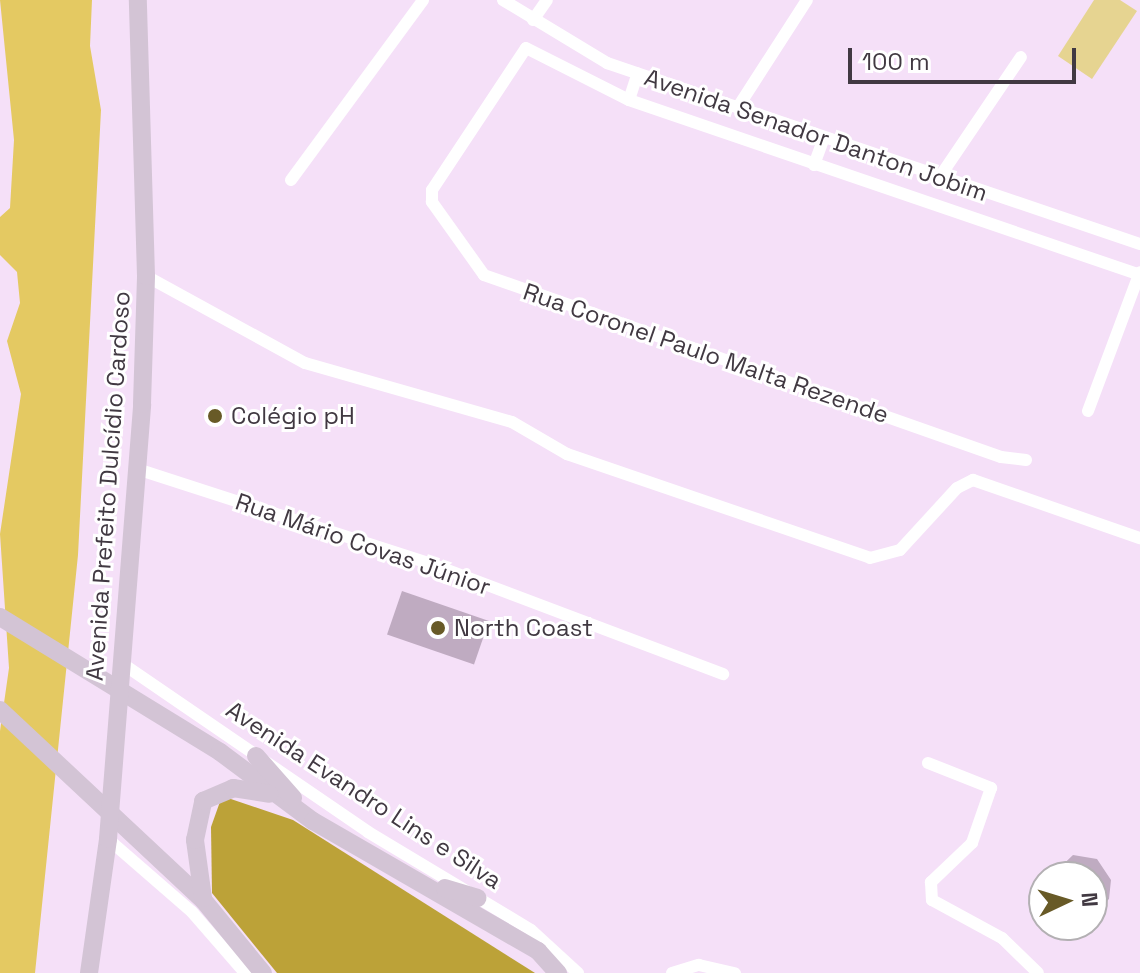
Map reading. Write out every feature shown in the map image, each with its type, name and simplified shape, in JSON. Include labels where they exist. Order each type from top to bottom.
[{"type":"street","name":"Avenida Prefeito Dulcídio Cardoso","points":[[89,973],[108,839],[137,469],[146,276],[138,0]]},
{"type":"street","points":[[291,180],[423,0]]},
{"type":"street","name":"Avenida Senador Danton Jobim","points":[[503,0],[589,55],[939,178],[1140,244]]},
{"type":"street","points":[[533,20],[547,0]]},
{"type":"street","points":[[738,107],[807,0]]},
{"type":"street","name":"Avenida Senador Danton Jobim","points":[[432,190],[526,48],[629,100],[1139,274]]},
{"type":"street","points":[[939,178],[1021,57]]},
{"type":"street","points":[[629,100],[638,73]]},
{"type":"street","points":[[814,165],[824,138]]},
{"type":"street","name":"Rua Coronel Paulo Malta Rezende","points":[[432,190],[432,202],[484,275],[1001,457],[1026,460]]},
{"type":"street","points":[[1088,411],[1139,274]]},
{"type":"street","points":[[146,276],[305,363],[512,422],[567,454],[870,558],[900,550],[957,488],[973,480],[1140,538]]},
{"type":"street","name":"Rua Mário Covas Júnior","points":[[137,469],[437,566],[723,674]]},
{"type":"street","name":"Avenida Evandro Lins e Silva","points":[[0,617],[220,752],[313,821],[538,951],[558,973]]},
{"type":"street","name":"Avenida Evandro Lins e Silva","points":[[120,662],[256,756],[551,943],[578,973]]},
{"type":"street","points":[[0,710],[204,901],[263,973]]},
{"type":"street","points":[[256,756],[313,821]]},
{"type":"street","points":[[928,763],[991,788],[972,843],[931,882],[932,900],[1002,938],[1038,973]]},
{"type":"street","points":[[240,967],[204,901],[195,862],[203,801],[233,788],[275,795]]},
{"type":"street","points":[[108,839],[192,912],[240,967]]},
{"type":"street","points":[[404,875],[477,898]]},
{"type":"street","points":[[672,973],[699,965],[735,973]]},
{"type":"shaded area","points":[[0,0],[92,0],[90,46],[101,110],[78,555],[35,973],[0,973],[0,731],[9,668],[0,534],[21,394],[7,341],[20,303],[17,272],[0,255],[0,217],[10,208],[14,140]]},
{"type":"shaded area","points":[[1094,0],[1120,0],[1137,11],[1092,79],[1058,56]]},
{"type":"shaded area","points":[[222,796],[293,820],[535,973],[277,973],[212,893],[211,827]]},
{"type":"building","name":"North Coast","points":[[402,591],[489,621],[474,664],[387,634]]},
{"type":"building","points":[[1073,855],[1098,861],[1067,861]]},
{"type":"building","points":[[1108,876],[1111,880],[1108,900]]},
{"type":"place","name":"Colégio pH","points":[[215,416]]},
{"type":"place","name":"North Coast","points":[[438,628]]}]
